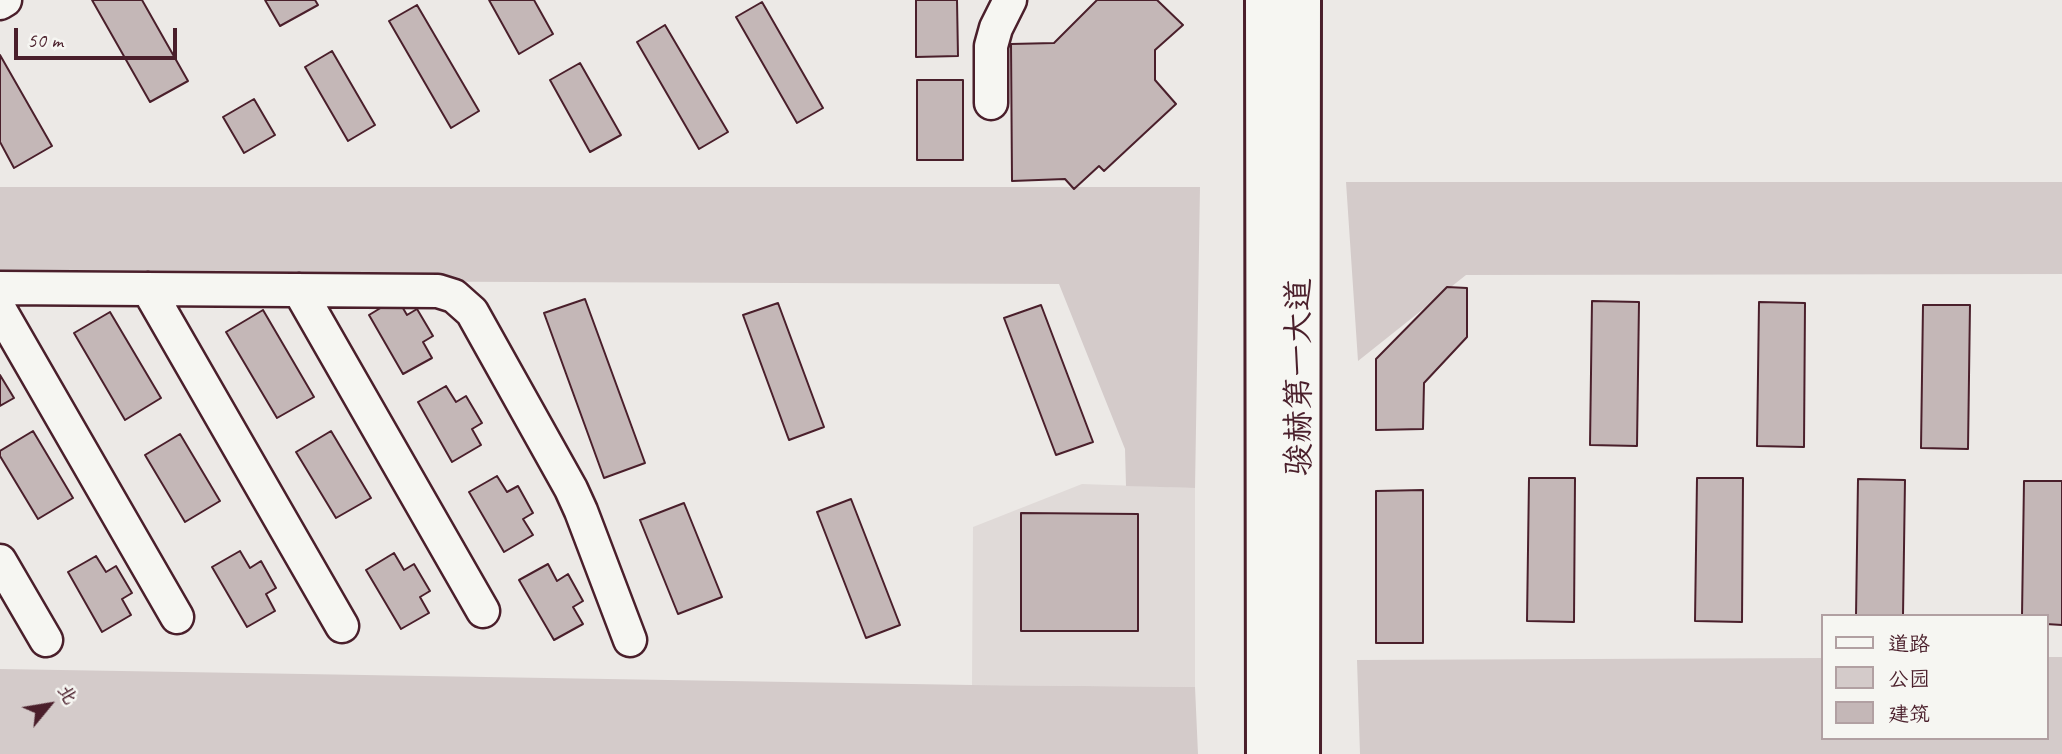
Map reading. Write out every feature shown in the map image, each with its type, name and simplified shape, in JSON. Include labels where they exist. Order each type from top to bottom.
[{"type":"main road","name":"骏赫第一大道","points":[[1265,0],[1266,754]]},
{"type":"main road","name":"骏赫第一大道","points":[[1300,754],[1301,0]]},
{"type":"lane","points":[[0,3],[5,0]]},
{"type":"lane","points":[[991,103],[991,47],[996,28],[1010,0]]},
{"type":"lane","points":[[0,288],[438,291],[454,296],[472,312],[571,489],[630,640]]},
{"type":"lane","points":[[148,289],[342,626]]},
{"type":"lane","points":[[299,290],[482,611]]},
{"type":"lane","points":[[0,310],[177,617]]},
{"type":"lane","points":[[0,561],[46,640]]},
{"type":"shaded area","points":[[1082,484],[1195,488],[1195,687],[972,685],[973,527]]},
{"type":"green space","points":[[1346,182],[2062,182],[2062,274],[1466,275],[1358,361]]},
{"type":"green space","points":[[0,187],[1200,187],[1195,488],[1126,486],[1125,449],[1059,284],[0,280]]},
{"type":"green space","points":[[2048,657],[2062,657],[2062,754],[1360,754],[1357,660],[1820,658],[1820,740],[2048,740]]},
{"type":"green space","points":[[0,669],[1195,687],[1198,754],[0,754]]},
{"type":"building","points":[[92,0],[142,0],[188,81],[150,102]]},
{"type":"building","points":[[265,0],[315,0],[318,5],[280,26]]},
{"type":"building","points":[[489,0],[534,0],[553,34],[519,54]]},
{"type":"building","points":[[916,0],[957,0],[958,56],[916,57]]},
{"type":"building","points":[[1097,0],[1157,0],[1183,25],[1155,50],[1155,80],[1176,104],[1104,171],[1099,166],[1074,189],[1065,179],[1012,181],[1011,44],[1054,43]]},
{"type":"building","points":[[762,2],[823,108],[797,123],[736,17]]},
{"type":"building","points":[[417,5],[479,111],[451,128],[389,21]]},
{"type":"building","points":[[665,25],[728,132],[699,149],[637,42]]},
{"type":"building","points":[[332,51],[375,125],[348,141],[305,67]]},
{"type":"building","points":[[0,55],[52,146],[14,168],[0,142]]},
{"type":"building","points":[[580,63],[621,135],[590,152],[550,80]]},
{"type":"building","points":[[917,80],[963,80],[963,160],[917,160]]},
{"type":"building","points":[[254,99],[275,135],[244,153],[223,117]]},
{"type":"building","points":[[1447,287],[1467,288],[1467,337],[1424,383],[1423,429],[1376,430],[1376,359]]},
{"type":"building","points":[[397,298],[407,315],[417,309],[433,336],[423,342],[432,358],[403,374],[369,315]]},
{"type":"building","points":[[585,299],[645,463],[604,478],[544,313]]},
{"type":"building","points":[[1592,301],[1639,302],[1637,446],[1590,445]]},
{"type":"building","points":[[1759,302],[1805,303],[1804,447],[1757,446]]},
{"type":"building","points":[[778,303],[824,427],[789,440],[743,315]]},
{"type":"building","points":[[1041,305],[1093,442],[1056,455],[1004,318]]},
{"type":"building","points":[[1923,305],[1970,305],[1968,449],[1921,448]]},
{"type":"building","points":[[263,310],[314,397],[277,418],[226,332]]},
{"type":"building","points":[[110,312],[161,398],[125,420],[74,333]]},
{"type":"building","points":[[0,375],[14,398],[0,406]]},
{"type":"building","points":[[446,386],[456,402],[466,396],[482,423],[472,429],[481,445],[452,462],[418,402]]},
{"type":"building","points":[[33,431],[73,498],[38,519],[0,456],[0,451]]},
{"type":"building","points":[[331,431],[371,498],[336,518],[296,452]]},
{"type":"building","points":[[180,434],[220,501],[185,522],[145,455]]},
{"type":"building","points":[[497,476],[507,492],[518,486],[533,513],[523,519],[533,535],[504,552],[469,492]]},
{"type":"building","points":[[1529,478],[1575,478],[1574,622],[1527,621]]},
{"type":"building","points":[[1697,478],[1743,478],[1742,622],[1695,621]]},
{"type":"building","points":[[1858,479],[1905,480],[1903,614],[1856,614]]},
{"type":"building","points":[[2024,481],[2062,481],[2062,625],[2048,624],[2048,614],[2022,614]]},
{"type":"building","points":[[1423,490],[1423,643],[1376,643],[1376,491]]},
{"type":"building","points":[[851,499],[900,625],[866,638],[817,512]]},
{"type":"building","points":[[684,503],[722,597],[678,614],[640,520]]},
{"type":"building","points":[[1021,513],[1138,514],[1138,631],[1021,631]]},
{"type":"building","points":[[240,551],[250,568],[261,561],[276,588],[266,594],[275,611],[247,627],[212,567]]},
{"type":"building","points":[[394,553],[404,570],[414,564],[430,591],[420,597],[429,613],[401,629],[366,570]]},
{"type":"building","points":[[96,556],[106,572],[116,566],[132,593],[122,599],[131,615],[102,632],[68,572]]},
{"type":"building","points":[[548,564],[557,581],[568,574],[583,601],[573,607],[583,624],[554,640],[519,580]]}]
